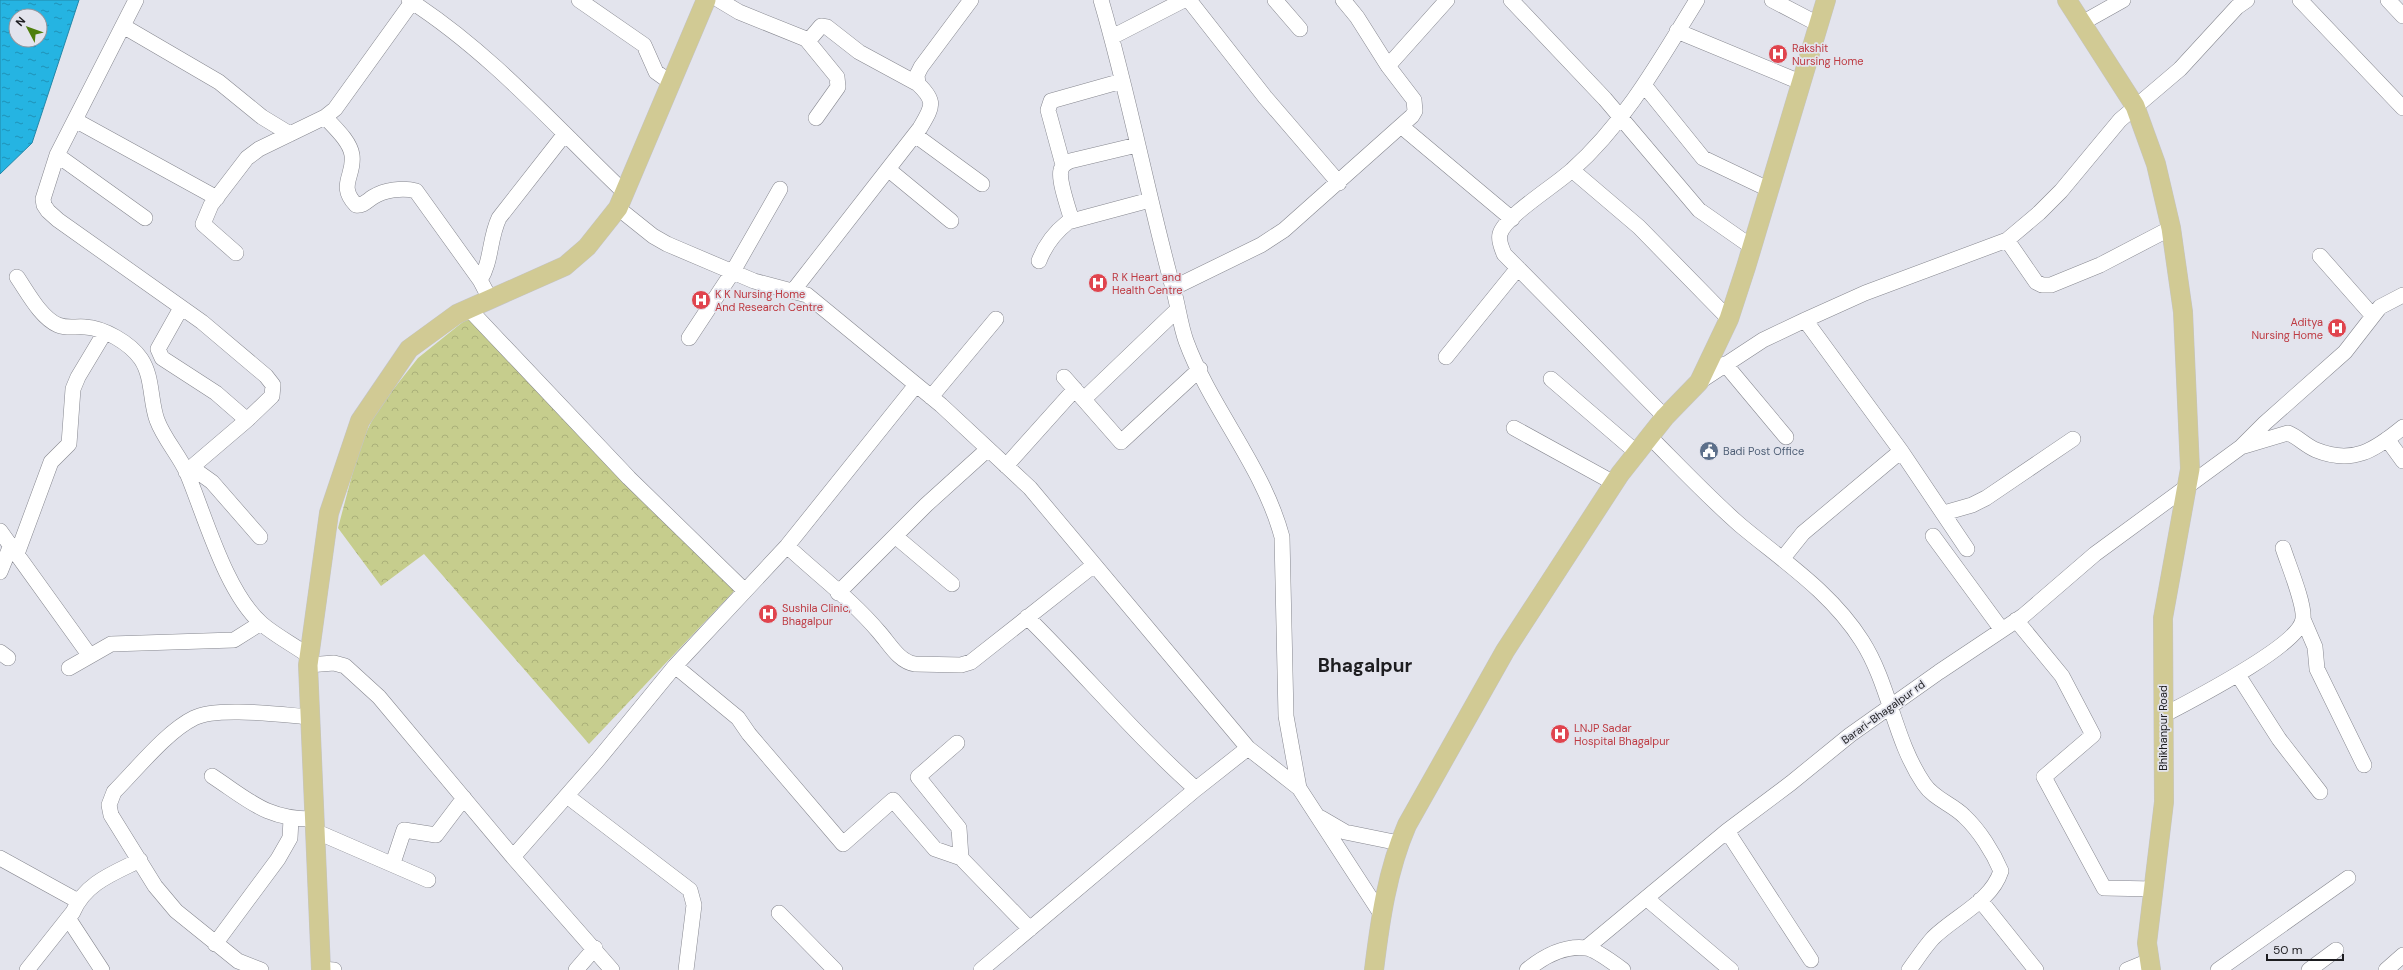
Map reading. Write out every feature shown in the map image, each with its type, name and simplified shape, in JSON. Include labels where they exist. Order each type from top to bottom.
[{"type":"main road","points":[[321,970],[309,660],[329,514],[360,422],[409,349],[457,314],[565,266],[587,247],[621,200],[706,0]]},
{"type":"main road","points":[[1374,970],[1381,914],[1399,843],[1407,825],[1506,652],[1614,483],[1649,436],[1699,382],[1728,319],[1752,247],[1800,82],[1826,0]]},
{"type":"main road","name":"Bhikhanpur Road","points":[[2067,0],[2135,106],[2156,164],[2171,228],[2183,312],[2190,469],[2188,488],[2166,592],[2163,618],[2162,716],[2164,802],[2147,943],[2150,966]]},
{"type":"street","points":[[136,0],[58,155],[43,198],[44,205],[48,211],[202,322],[266,376],[273,385],[272,396],[247,420],[189,469]]},
{"type":"street","points":[[579,0],[644,45],[656,72],[670,82]]},
{"type":"street","points":[[719,0],[739,12],[806,39],[837,77],[839,82],[816,118]]},
{"type":"street","points":[[918,84],[917,76],[921,67],[971,0]]},
{"type":"street","points":[[1101,0],[1112,37],[1150,200],[1186,341],[1258,477],[1276,517],[1282,537],[1286,716],[1299,788],[1313,813],[1381,914]]},
{"type":"street","points":[[1112,37],[1184,0]]},
{"type":"street","points":[[1189,0],[1265,97],[1339,183]]},
{"type":"street","points":[[1275,0],[1300,29]]},
{"type":"street","points":[[1173,288],[1278,234],[1303,216],[1412,116],[1415,105],[1357,17],[1343,0]]},
{"type":"street","points":[[1388,66],[1447,0]]},
{"type":"street","points":[[1511,0],[1605,99],[1620,119],[1699,210],[1752,247]]},
{"type":"street","points":[[1665,417],[1504,254],[1499,240],[1500,233],[1512,219],[1572,170],[1620,119],[1644,85],[1697,0]]},
{"type":"street","points":[[1772,0],[1818,24]]},
{"type":"street","points":[[2082,23],[2123,0]]},
{"type":"street","points":[[1699,382],[1763,340],[1805,320],[1865,293],[2007,240],[2039,213],[2061,191],[2109,132],[2135,106],[2180,69],[2237,7],[2247,0]]},
{"type":"street","points":[[2300,0],[2403,108]]},
{"type":"street","points":[[2388,0],[2403,16]]},
{"type":"street","points":[[236,253],[203,224],[204,218],[216,198],[247,158],[259,149],[325,117],[342,99],[411,1],[456,34],[509,78],[564,134],[621,200],[662,242],[732,273],[754,281],[807,295],[931,397],[1030,488],[1248,748],[1299,788]]},
{"type":"street","points":[[123,26],[219,82],[262,117],[290,134]]},
{"type":"street","points":[[793,291],[889,170],[931,109],[931,100],[928,94],[918,84],[860,52],[827,27],[821,26],[810,39],[806,39]]},
{"type":"street","points":[[1677,31],[1800,82]]},
{"type":"street","points":[[1064,165],[1048,110],[1051,101],[1122,81]]},
{"type":"street","points":[[1644,85],[1703,158],[1768,189]]},
{"type":"street","points":[[325,117],[349,146],[352,155],[352,168],[346,182],[347,189],[356,206],[361,206],[383,192],[410,189],[416,191],[480,280],[490,299]]},
{"type":"street","points":[[75,120],[216,198]]},
{"type":"street","points":[[1401,126],[1512,219]]},
{"type":"street","points":[[480,280],[488,268],[493,231],[500,218],[564,134]]},
{"type":"street","points":[[914,135],[982,184]]},
{"type":"street","points":[[1072,221],[1061,179],[1060,171],[1064,165],[1070,161],[1137,145]]},
{"type":"street","points":[[58,155],[145,218]]},
{"type":"street","points":[[889,170],[951,221]]},
{"type":"street","points":[[1572,170],[1639,227],[1728,319]]},
{"type":"street","points":[[689,338],[732,273],[780,189]]},
{"type":"street","points":[[1039,261],[1043,249],[1057,230],[1072,221],[1150,200]]},
{"type":"street","points":[[2007,240],[2036,282],[2042,285],[2051,285],[2100,265],[2171,228]]},
{"type":"street","points":[[2320,256],[2372,315]]},
{"type":"street","points":[[1446,357],[1518,268]]},
{"type":"street","points":[[17,278],[40,309],[52,322],[68,328],[84,326],[98,328],[134,350],[142,360],[148,374],[157,420],[189,469],[232,583],[248,609],[261,623],[309,660],[345,666],[379,697],[513,857],[595,948],[612,970]]},
{"type":"street","points":[[2241,447],[2265,423],[2345,352],[2372,315],[2388,301],[2403,295]]},
{"type":"street","points":[[181,308],[158,349],[162,358],[216,393],[247,420]]},
{"type":"street","points":[[469,308],[629,478],[744,590]]},
{"type":"street","points":[[1006,466],[1080,394],[1178,309]]},
{"type":"street","points":[[931,397],[996,319]]},
{"type":"street","points":[[1805,320],[1944,513],[1967,549]]},
{"type":"street","points":[[0,572],[14,549],[51,462],[69,444],[73,389],[78,376],[105,332]]},
{"type":"street","points":[[1725,364],[1786,437]]},
{"type":"street","points":[[1064,377],[1121,442],[1200,369]]},
{"type":"street","points":[[1551,379],[1636,452]]},
{"type":"street","points":[[513,857],[567,796],[675,666],[744,590],[787,546],[916,385]]},
{"type":"street","points":[[2241,447],[2288,433],[2317,450],[2332,455],[2356,457],[2371,451],[2403,427]]},
{"type":"street","points":[[1514,428],[1614,483]]},
{"type":"street","points":[[1649,436],[1718,506],[1782,558],[1829,599],[1855,630],[1871,659],[1911,761],[1925,786],[1937,797],[1964,816],[1997,862],[2001,871],[1998,880],[1980,900],[1934,937],[1909,970]]},
{"type":"street","points":[[1944,513],[1972,505],[1986,498],[2073,439]]},
{"type":"street","points":[[2387,439],[2403,461]]},
{"type":"street","name":"Barari-Bhagalpur rd","points":[[1586,948],[1727,830],[1791,783],[1850,735],[2016,620],[2095,554],[2188,488],[2241,447]]},
{"type":"street","points":[[838,593],[895,536],[988,449]]},
{"type":"street","points":[[1782,558],[1803,533],[1900,451]]},
{"type":"street","points":[[189,469],[212,482],[260,537]]},
{"type":"street","points":[[0,531],[90,656]]},
{"type":"street","points":[[895,536],[952,584]]},
{"type":"street","points":[[1933,536],[2002,630]]},
{"type":"street","points":[[787,546],[878,630],[908,663],[961,665],[971,662],[1026,617],[1094,565]]},
{"type":"street","points":[[2283,548],[2300,603],[2303,619],[2315,647],[2317,669],[2364,765]]},
{"type":"street","points":[[1026,617],[1075,665],[1166,763],[1196,788]]},
{"type":"street","points":[[2162,716],[2238,674],[2294,633],[2303,619]]},
{"type":"street","points":[[2016,620],[2062,676],[2093,735],[2044,777],[2104,888],[2154,890]]},
{"type":"street","points":[[69,668],[111,644],[123,642],[234,640],[261,623]]},
{"type":"street","points":[[675,666],[738,718],[749,734],[843,844],[893,800],[935,849],[961,858],[1030,929]]},
{"type":"street","points":[[2238,674],[2279,739],[2320,792]]},
{"type":"street","points":[[261,970],[238,961],[215,944],[176,911],[155,886],[140,860],[110,815],[109,805],[114,792],[178,728],[195,717],[213,712],[310,716]]},
{"type":"street","points":[[957,742],[918,777],[959,828],[961,858]]},
{"type":"street","points":[[981,970],[1196,788],[1248,748]]},
{"type":"street","points":[[212,776],[258,807],[274,815],[315,825],[428,880]]},
{"type":"street","points":[[567,796],[690,890],[694,905],[686,970]]},
{"type":"street","points":[[393,863],[404,830],[436,835],[464,798]]},
{"type":"street","points":[[1313,813],[1345,832],[1399,843]]},
{"type":"street","points":[[215,944],[278,859],[290,838],[291,820]]},
{"type":"street","points":[[1727,830],[1811,960]]},
{"type":"street","points":[[0,858],[78,901]]},
{"type":"street","points":[[27,970],[68,918],[78,901],[96,882],[140,860]]},
{"type":"street","points":[[2218,970],[2348,878]]},
{"type":"street","points":[[1646,898],[1732,970]]},
{"type":"street","points":[[1980,900],[2036,970]]},
{"type":"street","points":[[779,913],[835,970]]},
{"type":"street","points":[[68,918],[102,970]]},
{"type":"street","points":[[576,970],[595,948]]},
{"type":"street","points":[[1527,970],[1543,957],[1560,950],[1586,948],[1623,970]]},
{"type":"street","points":[[2309,970],[2336,950]]},
{"type":"street","points":[[2386,970],[2403,955]]},
{"type":"street","points":[[2128,970],[2150,966]]},
{"type":"street","points":[[321,970],[334,970]]},
{"type":"green space","points":[[469,317],[734,591],[589,744],[424,554],[381,586],[338,528],[360,445],[377,410],[418,358]]},
{"type":"water","points":[[0,0],[79,0],[32,143],[0,174]]},
{"type":"place","name":"Rakshit Nursing Home","points":[[1778,54]]},
{"type":"place","name":"R K Heart and Health Centre","points":[[1098,283]]},
{"type":"place","name":"K K Nursing Home And Research Centre","points":[[701,300]]},
{"type":"place","name":"Aditya Nursing Home","points":[[2337,328]]},
{"type":"place","name":"Badi Post Office","points":[[1709,451]]},
{"type":"place","name":"Sushila Clinic, Bhagalpur","points":[[768,614]]},
{"type":"place","name":"LNJP Sadar Hospital Bhagalpur","points":[[1560,734]]},
{"type":"district","name":"Bhagalpur","points":[[1365,665]]}]
